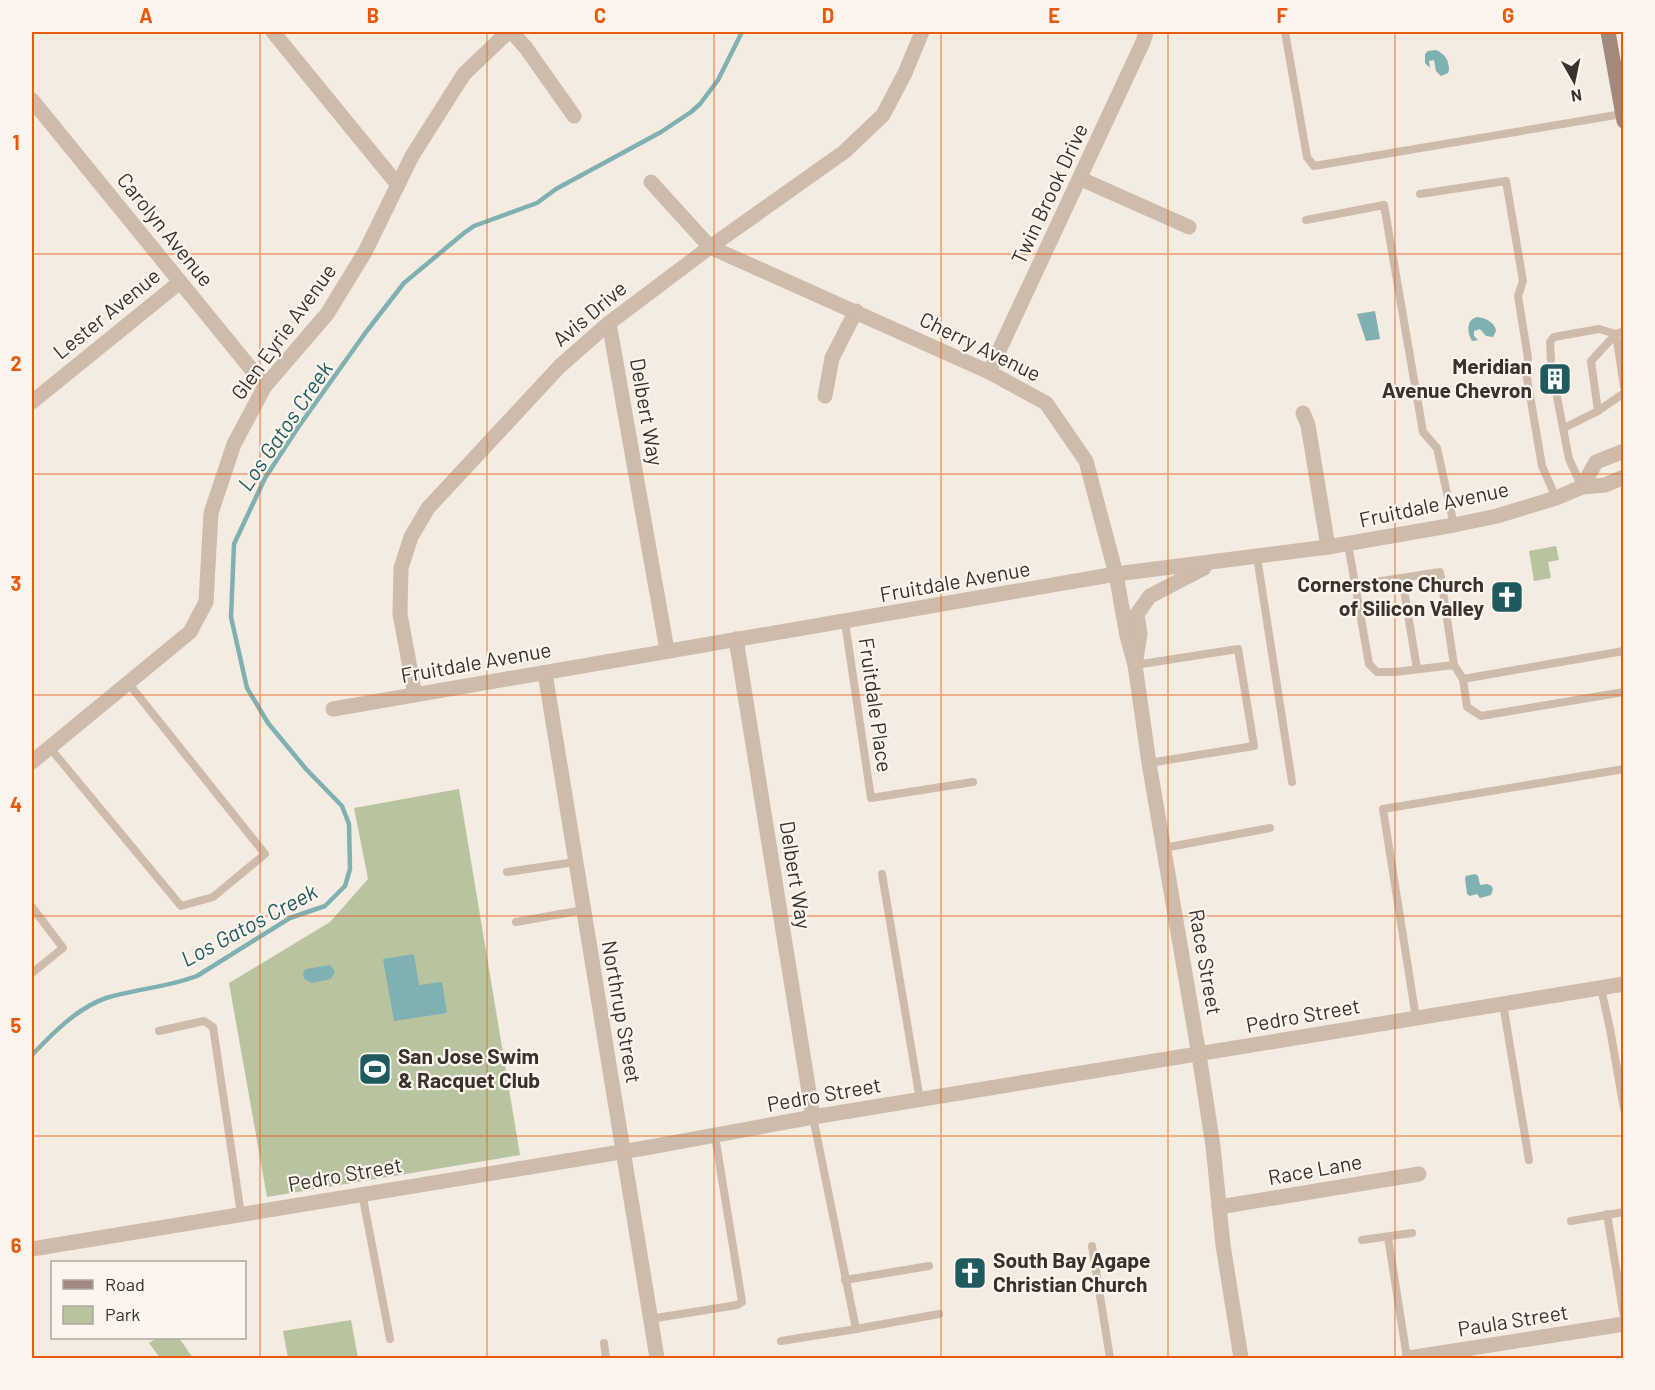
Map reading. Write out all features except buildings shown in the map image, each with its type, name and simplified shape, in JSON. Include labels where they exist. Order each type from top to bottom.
[{"type":"main road","points":[[1608,32],[1623,118]]},
{"type":"street","points":[[273,32],[398,185]]},
{"type":"street","points":[[510,32],[526,48],[574,116]]},
{"type":"street","name":"Glen Eyrie Avenue","points":[[32,762],[190,632],[206,602],[211,513],[234,444],[265,386],[327,314],[365,252],[412,156],[464,74],[510,32]]},
{"type":"street","name":"Avis Drive","points":[[415,695],[400,614],[401,568],[411,537],[428,507],[560,366],[609,322],[844,152],[883,115],[905,73],[921,32]]},
{"type":"street","name":"Twin Brook Drive","points":[[989,372],[1081,179],[1146,32]]},
{"type":"street","name":"Carolyn Avenue","points":[[32,100],[265,386]]},
{"type":"street","points":[[1081,179],[1189,226]]},
{"type":"street","name":"Cherry Avenue","points":[[651,182],[710,247],[989,372],[1046,403],[1086,461],[1116,574]]},
{"type":"street","name":"Lester Avenue","points":[[32,402],[180,282]]},
{"type":"street","points":[[825,396],[832,358],[856,311]]},
{"type":"street","name":"Delbert Way","points":[[609,322],[668,650]]},
{"type":"street","points":[[1303,413],[1308,425],[1328,547]]},
{"type":"street","points":[[1582,487],[1596,462],[1623,451]]},
{"type":"street","name":"Fruitdale Avenue","points":[[333,709],[1116,574],[1328,547],[1454,525],[1497,516],[1556,498],[1582,487],[1605,485],[1623,477]]},
{"type":"street","points":[[1605,485],[1623,489]]},
{"type":"street","points":[[1135,665],[1140,634],[1137,614],[1148,597],[1181,578],[1218,562]]},
{"type":"street","name":"Race Street","points":[[1116,574],[1127,636],[1135,665],[1149,763],[1199,1055],[1241,1359]]},
{"type":"street","name":"Delbert Way","points":[[736,639],[813,1117]]},
{"type":"street","name":"Northrup Street","points":[[545,672],[657,1359]]},
{"type":"street","name":"Pedro Street","points":[[32,1248],[623,1152],[813,1117],[1623,984]]},
{"type":"street","name":"Race Lane","points":[[1219,1207],[1419,1174]]},
{"type":"street","name":"Paula Street","points":[[1408,1359],[1623,1324]]},
{"type":"lane","points":[[1285,32],[1307,157],[1314,166],[1623,118]]},
{"type":"lane","points":[[1420,194],[1506,181],[1523,281],[1518,296],[1528,358],[1526,372],[1542,466],[1556,498]]},
{"type":"lane","points":[[1306,220],[1384,205],[1423,432],[1437,448],[1454,525]]},
{"type":"lane","points":[[1551,360],[1550,342],[1554,337],[1599,329],[1620,332]]},
{"type":"lane","points":[[1620,332],[1623,387]]},
{"type":"lane","points":[[1598,411],[1591,361],[1603,345],[1620,332]]},
{"type":"lane","points":[[1564,428],[1598,411],[1623,393]]},
{"type":"lane","points":[[1557,397],[1569,459],[1582,487]]},
{"type":"lane","points":[[1348,544],[1369,664],[1377,672],[1454,666]]},
{"type":"lane","points":[[1257,557],[1292,782]]},
{"type":"lane","points":[[1356,585],[1440,572],[1454,666],[1463,679],[1467,708],[1481,716],[1623,692]]},
{"type":"lane","points":[[1402,578],[1417,669]]},
{"type":"lane","name":"Fruitdale Place","points":[[845,622],[871,798],[973,782]]},
{"type":"lane","points":[[1135,665],[1238,649],[1254,746],[1149,763]]},
{"type":"lane","points":[[1463,679],[1623,651]]},
{"type":"lane","points":[[50,748],[182,906],[213,897],[265,854],[129,684]]},
{"type":"lane","points":[[1416,1018],[1383,809],[1623,769]]},
{"type":"lane","points":[[1164,848],[1270,828]]},
{"type":"lane","points":[[507,872],[575,862]]},
{"type":"lane","points":[[882,874],[920,1100]]},
{"type":"lane","points":[[32,908],[63,948],[32,974]]},
{"type":"lane","points":[[516,922],[583,910]]},
{"type":"lane","points":[[1601,988],[1623,1109]]},
{"type":"lane","points":[[1503,1004],[1529,1160]]},
{"type":"lane","points":[[159,1031],[204,1021],[213,1027],[241,1214]]},
{"type":"lane","points":[[813,1117],[856,1329]]},
{"type":"lane","points":[[650,1318],[736,1305],[742,1302],[715,1136]]},
{"type":"lane","points":[[362,1193],[390,1339]]},
{"type":"lane","points":[[1571,1221],[1623,1212]]},
{"type":"lane","points":[[1607,1214],[1623,1317]]},
{"type":"lane","points":[[1362,1240],[1412,1233]]},
{"type":"lane","points":[[1388,1237],[1408,1359]]},
{"type":"lane","points":[[1092,1246],[1110,1359]]},
{"type":"lane","points":[[845,1280],[929,1266]]},
{"type":"lane","points":[[781,1341],[939,1314]]},
{"type":"lane","points":[[604,1343],[606,1359]]},
{"type":"green space","points":[[1556,546],[1559,560],[1548,562],[1551,578],[1534,581],[1529,551]]},
{"type":"green space","name":"San Jose Swim & Racquet Club","points":[[459,789],[520,1155],[267,1197],[229,983],[330,922],[368,879],[354,808]]},
{"type":"green space","points":[[351,1320],[358,1358],[288,1358],[283,1331]]},
{"type":"green space","points":[[155,1339],[180,1339],[193,1358],[160,1358],[149,1343]]},
{"type":"water","points":[[1436,50],[1444,55],[1448,63],[1448,73],[1441,76],[1436,71],[1434,60],[1429,61],[1430,68],[1425,63],[1425,54]]},
{"type":"water","points":[[1375,311],[1380,339],[1366,341],[1357,314]]},
{"type":"water","points":[[1477,317],[1486,319],[1494,325],[1496,331],[1493,337],[1486,336],[1480,329],[1474,331],[1474,336],[1478,340],[1472,341],[1469,324]]},
{"type":"water","points":[[1475,874],[1478,876],[1480,885],[1488,884],[1492,887],[1491,895],[1480,898],[1477,894],[1470,896],[1467,894],[1465,878]]},
{"type":"water","points":[[414,954],[419,985],[442,982],[447,1013],[394,1021],[383,959]]},
{"type":"water","points":[[330,965],[335,971],[331,979],[312,983],[304,979],[303,972],[306,969]]},
{"type":"waterway","name":"Los Gatos Creek","points":[[32,1055],[66,1022],[95,1002],[197,976],[290,918],[325,906],[345,886],[350,869],[349,824],[342,806],[306,769],[268,723],[247,688],[231,617],[234,544],[265,478],[366,332],[404,283],[474,226],[537,203],[556,189],[661,132],[691,112],[718,80],[742,32]]},
{"type":"place","name":"Meridian Avenue Chevron","points":[[1555,379]]},
{"type":"place","name":"Cornerstone Church of Silicon Valley","points":[[1507,597]]},
{"type":"place","name":"San Jose Swim & Racquet Club","points":[[375,1069]]},
{"type":"place","name":"South Bay Agape Christian Church","points":[[970,1273]]}]
